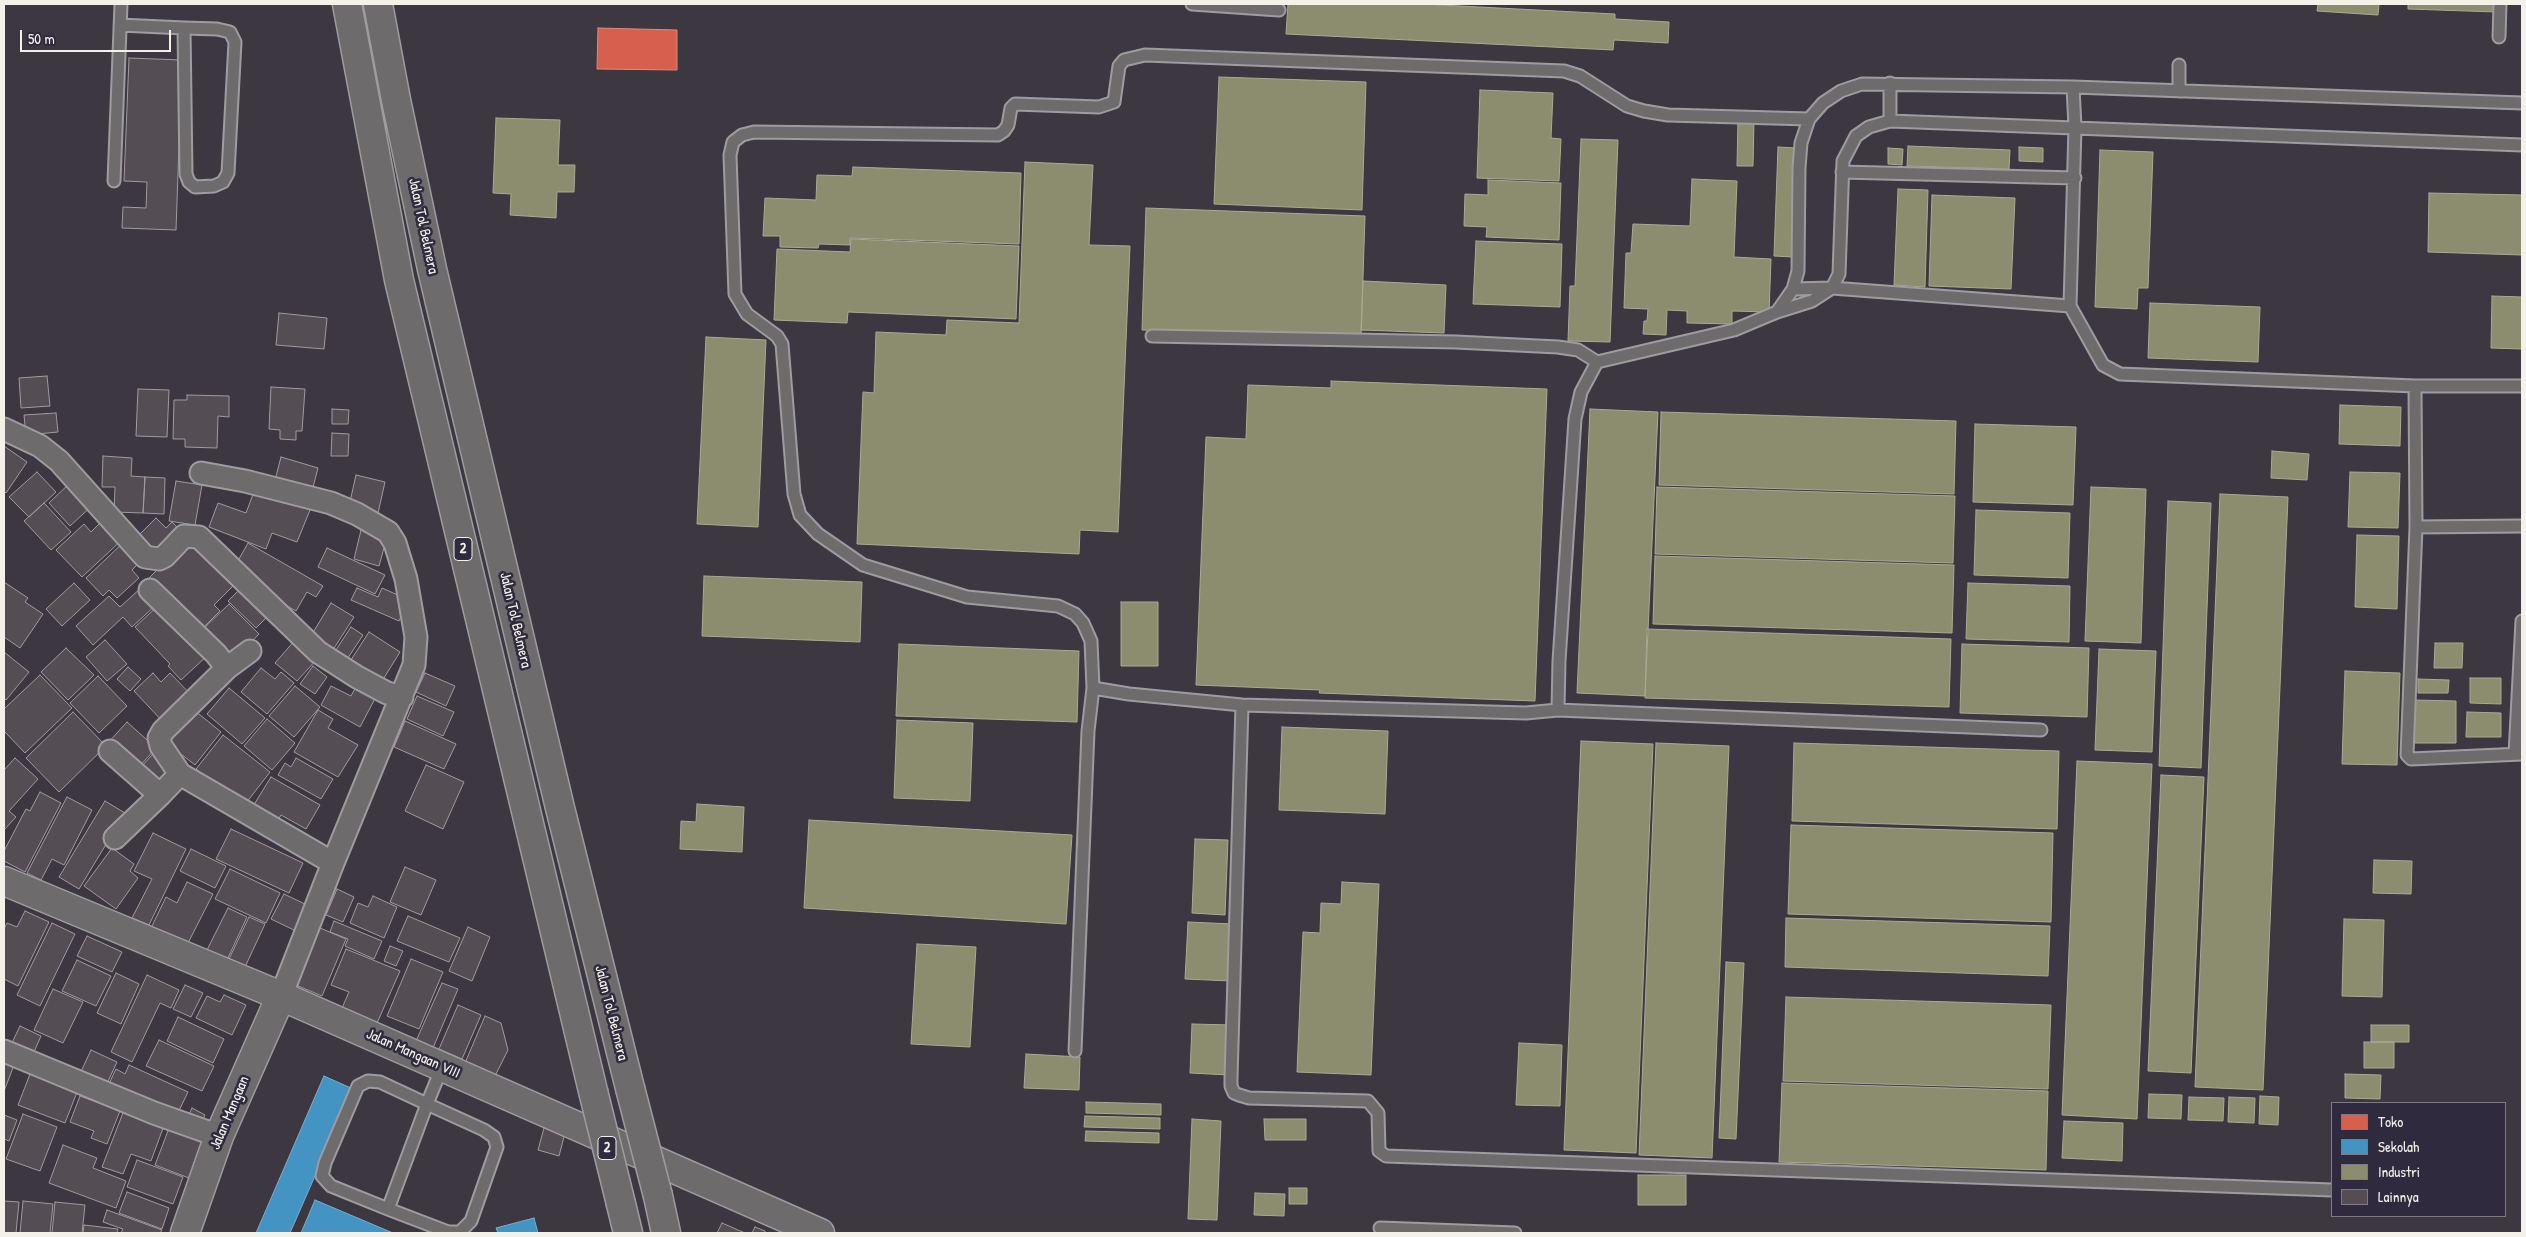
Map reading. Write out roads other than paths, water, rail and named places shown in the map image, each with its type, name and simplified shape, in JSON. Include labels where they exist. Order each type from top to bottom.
[{"type":"main road","name":"2","points":[[346,4],[402,290],[628,1233]]},
{"type":"main road","name":"Jalan Tol Belmera","points":[[378,4],[396,100],[432,269],[560,808],[666,1233]]},
{"type":"main road","name":"Jalan Mangaan VIII","points":[[4,881],[281,996],[820,1233]]},
{"type":"main road","name":"Jalan Mangaan","points":[[185,1233],[220,1136],[281,996]]},
{"type":"street","points":[[4,429],[40,446],[59,461],[146,556],[159,559],[165,556],[184,536],[199,537],[318,652],[357,677],[387,693],[402,697]]},
{"type":"street","points":[[201,472],[331,503],[357,514],[388,532],[395,543],[406,579],[416,637],[414,665],[402,697],[333,863],[281,996]]},
{"type":"street","points":[[150,590],[206,644],[227,668]]},
{"type":"street","points":[[250,651],[227,668],[163,731],[159,738],[161,746],[180,774],[333,863]]},
{"type":"street","points":[[110,751],[160,795]]},
{"type":"street","points":[[115,838],[180,774]]},
{"type":"street","points":[[4,1051],[154,1113],[220,1136]]},
{"type":"lane","points":[[114,181],[121,4]]},
{"type":"lane","points":[[1192,4],[1279,10]]},
{"type":"lane","points":[[2499,37],[2500,4]]},
{"type":"lane","points":[[120,25],[184,28],[230,32],[235,42],[228,173],[224,182],[214,186],[195,187],[189,182],[186,174],[184,28]]},
{"type":"lane","points":[[1076,1052],[1088,731],[1093,688],[1091,641],[1083,623],[1075,614],[1058,606],[967,597],[863,564],[818,534],[800,515],[794,494],[782,344],[777,336],[747,314],[735,294],[730,155],[733,142],[742,135],[754,132],[998,134],[1004,131],[1008,125],[1010,108],[1015,104],[1099,107],[1114,102],[1120,66],[1124,60],[1145,55],[1564,71],[1580,76],[1626,106],[1644,111],[1668,115],[1721,115],[1809,120]]},
{"type":"lane","points":[[2179,65],[2179,91]]},
{"type":"lane","points":[[1890,83],[1890,122]]},
{"type":"lane","points":[[1777,312],[1793,289],[1798,271],[1801,142],[1809,120],[1823,103],[1841,91],[1862,84],[2073,87],[2522,103]]},
{"type":"lane","points":[[2073,87],[2075,178],[2070,306],[2103,365],[2120,374],[2415,386],[2522,386]]},
{"type":"lane","points":[[1152,336],[1456,342],[1558,347],[1578,350],[1597,362],[1734,330],[1777,312],[1812,301],[1832,288],[1839,274],[1843,161],[1856,136],[1869,128],[1890,122],[2075,127],[2522,145]]},
{"type":"lane","points":[[1842,172],[2075,178]]},
{"type":"lane","points":[[1793,289],[1832,288],[2070,306]]},
{"type":"lane","points":[[1558,710],[1559,661],[1575,419],[1581,392],[1597,362]]},
{"type":"lane","points":[[2415,386],[2416,527],[2408,758],[2518,754],[2522,621]]},
{"type":"lane","points":[[2416,527],[2522,526]]},
{"type":"lane","points":[[1093,688],[1129,694],[1242,705],[1526,713],[1558,710],[2041,730]]},
{"type":"lane","points":[[1242,705],[1232,1078],[1234,1093],[1249,1098],[1368,1101],[1378,1113],[1379,1151],[1386,1156],[2331,1190]]},
{"type":"lane","points":[[388,1209],[442,1066]]},
{"type":"lane","points":[[368,1081],[380,1082],[484,1130],[494,1137],[497,1147],[471,1221],[460,1232],[448,1232],[388,1209],[331,1186],[322,1176],[325,1163],[358,1086],[368,1081]]},
{"type":"lane","points":[[1380,1228],[1515,1233]]}]
